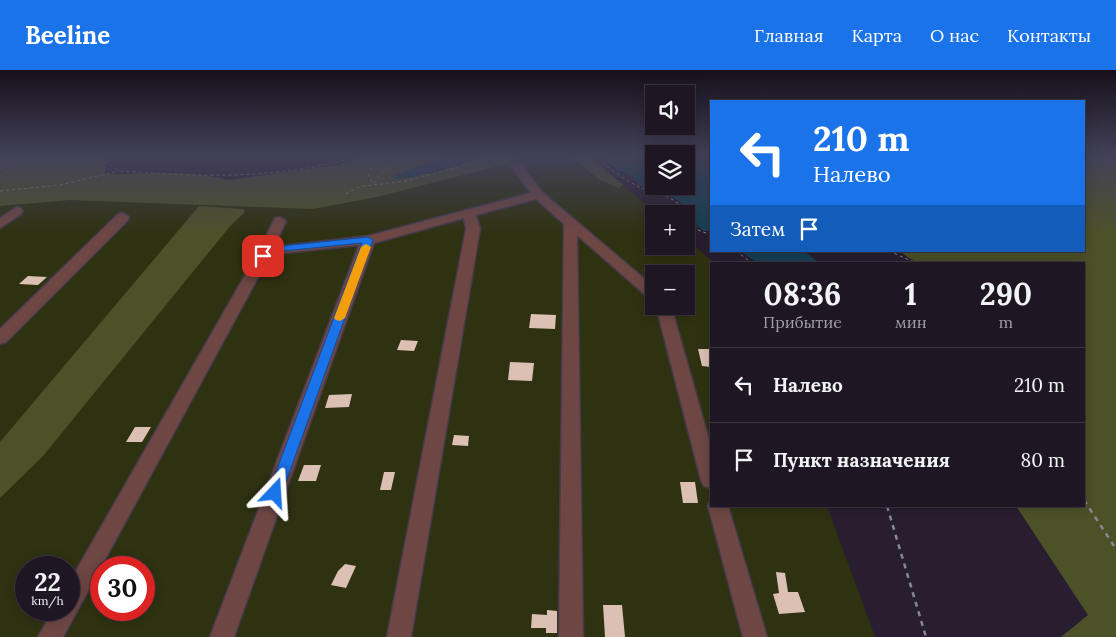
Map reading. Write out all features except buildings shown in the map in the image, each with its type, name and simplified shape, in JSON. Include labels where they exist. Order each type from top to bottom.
[{"type":"street","points":[[528,181],[538,195],[645,287]]},
{"type":"street","points":[[263,256],[282,249],[368,240],[538,195]]},
{"type":"street","points":[[0,224],[18,211]]},
{"type":"street","points":[[399,637],[473,229],[469,212]]},
{"type":"street","points":[[0,338],[124,217]]},
{"type":"street","points":[[80,584],[263,256],[280,222]]},
{"type":"street","points":[[570,224],[571,637]]},
{"type":"street","points":[[222,637],[368,240]]},
{"type":"street","points":[[665,315],[710,476]]},
{"type":"street","points":[[718,507],[755,637]]},
{"type":"street","points":[[50,637],[59,621]]},
{"type":"path","points":[[0,191],[44,188],[82,181]]},
{"type":"path","points":[[373,185],[375,181]]},
{"type":"path","points":[[346,194],[362,186],[401,181]]},
{"type":"path","points":[[630,181],[638,187],[660,193],[687,210],[698,230],[710,235]]},
{"type":"path","points":[[737,252],[750,262]]},
{"type":"path","points":[[891,252],[914,262]]},
{"type":"path","points":[[1085,502],[1116,549]]},
{"type":"path","points":[[888,507],[926,637]]},
{"type":"green space","points":[[0,181],[438,181],[377,197],[312,209],[70,200],[0,206]]},
{"type":"green space","points":[[228,181],[616,181],[646,205],[645,255],[695,255],[695,247],[713,262],[710,262],[710,507],[827,507],[875,637],[0,637],[0,202]]},
{"type":"green space","points":[[603,181],[619,181],[623,185],[619,188]]},
{"type":"green space","points":[[1085,181],[1116,181],[1116,637],[1061,637],[1088,615],[1017,507],[1085,507],[1085,262],[915,262],[900,252],[1085,252]]},
{"type":"green space","points":[[199,206],[243,209],[245,212],[231,225],[43,456],[0,498],[0,442]]},
{"type":"water","points":[[637,181],[645,181],[645,187],[641,186]]},
{"type":"water","points":[[695,181],[710,181],[710,231],[703,231],[696,224],[695,205],[684,205],[669,195],[695,195]]},
{"type":"water","points":[[741,252],[805,252],[818,262],[756,262]]},
{"type":"slow traffic","points":[[340,318],[366,247]]},
{"type":"route","points":[[263,256],[282,249],[368,240],[275,493]]}]
